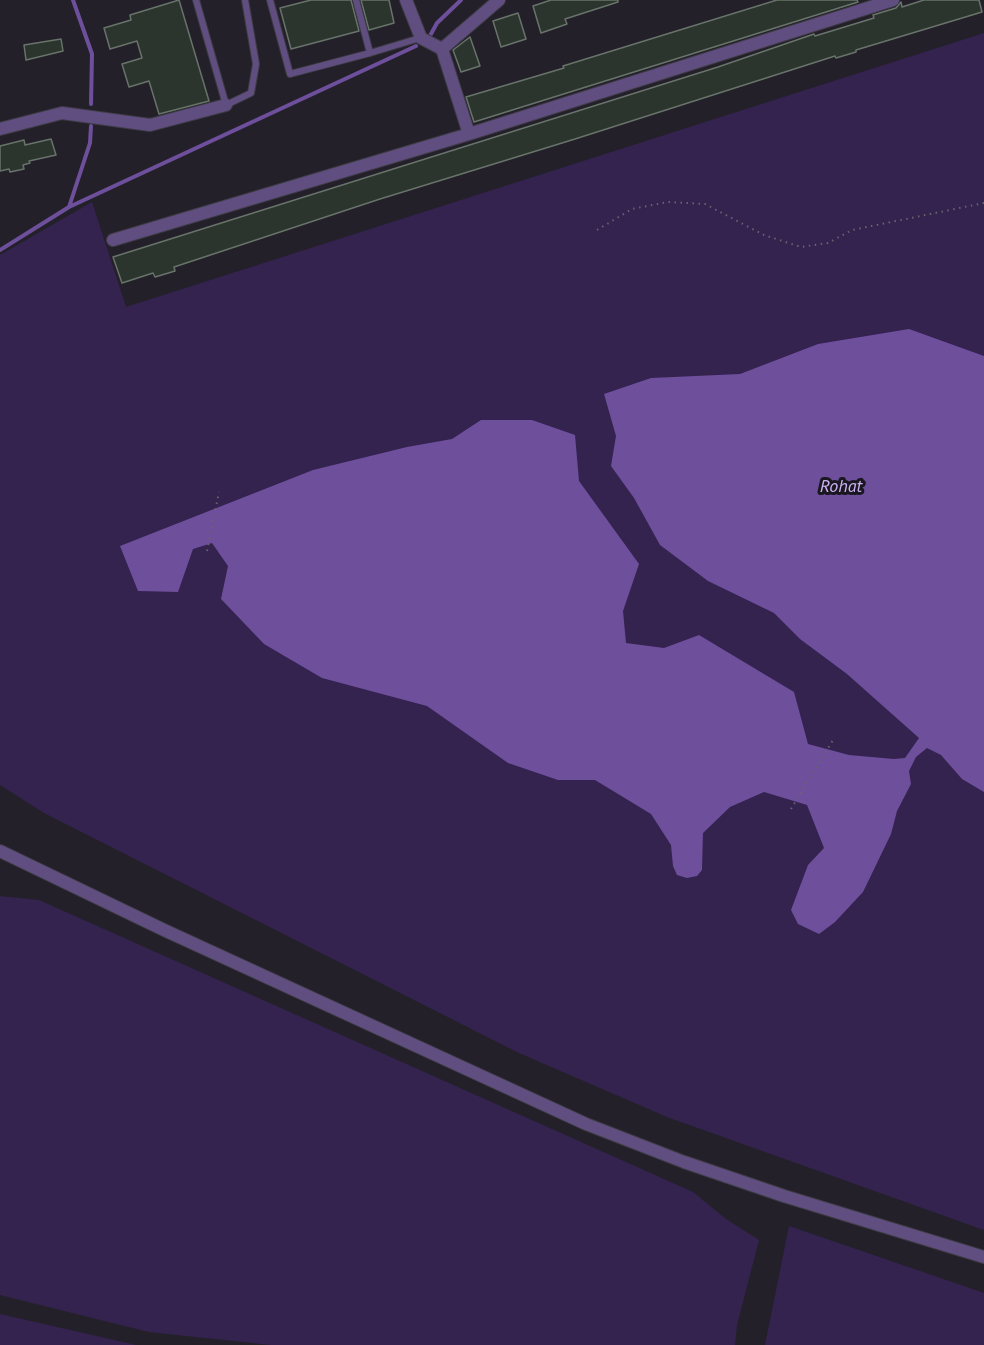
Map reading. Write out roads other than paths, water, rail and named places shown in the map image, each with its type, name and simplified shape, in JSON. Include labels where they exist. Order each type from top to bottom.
[{"type":"street","points":[[406,0],[421,38],[442,49],[469,134]]},
{"type":"street","points":[[442,49],[499,0]]},
{"type":"street","points":[[113,240],[469,134],[893,0]]},
{"type":"street","points":[[0,129],[62,113],[150,125],[226,105]]},
{"type":"street","points":[[0,852],[586,1124],[684,1162],[784,1196],[984,1257]]},
{"type":"lane","points":[[196,0],[226,105],[251,93],[253,83],[256,64],[245,0]]},
{"type":"lane","points":[[270,0],[290,74],[421,38]]},
{"type":"lane","points":[[356,0],[370,53]]},
{"type":"water","name":"Rohat","points":[[909,329],[984,356],[984,792],[962,779],[941,755],[927,748],[916,757],[909,771],[911,784],[897,811],[891,834],[863,892],[835,922],[819,934],[798,924],[791,910],[808,865],[824,848],[807,805],[764,792],[730,807],[703,833],[702,870],[697,876],[687,878],[677,875],[673,866],[671,845],[651,814],[595,780],[558,780],[508,763],[427,706],[322,678],[264,644],[221,599],[228,566],[212,543],[193,549],[178,592],[138,591],[120,546],[313,470],[407,447],[452,439],[481,420],[532,420],[575,435],[579,481],[639,564],[623,611],[626,643],[664,648],[699,635],[794,692],[808,744],[849,755],[905,758],[919,738],[847,674],[800,639],[774,613],[708,581],[660,545],[634,498],[611,466],[616,436],[604,394],[651,378],[740,374],[818,344]]},
{"type":"waterway","points":[[73,0],[92,54],[91,104]]},
{"type":"waterway","points":[[431,34],[437,23],[461,0]]},
{"type":"waterway","points":[[0,250],[69,207],[416,46]]},
{"type":"waterway","points":[[69,207],[90,143],[91,126]]}]
